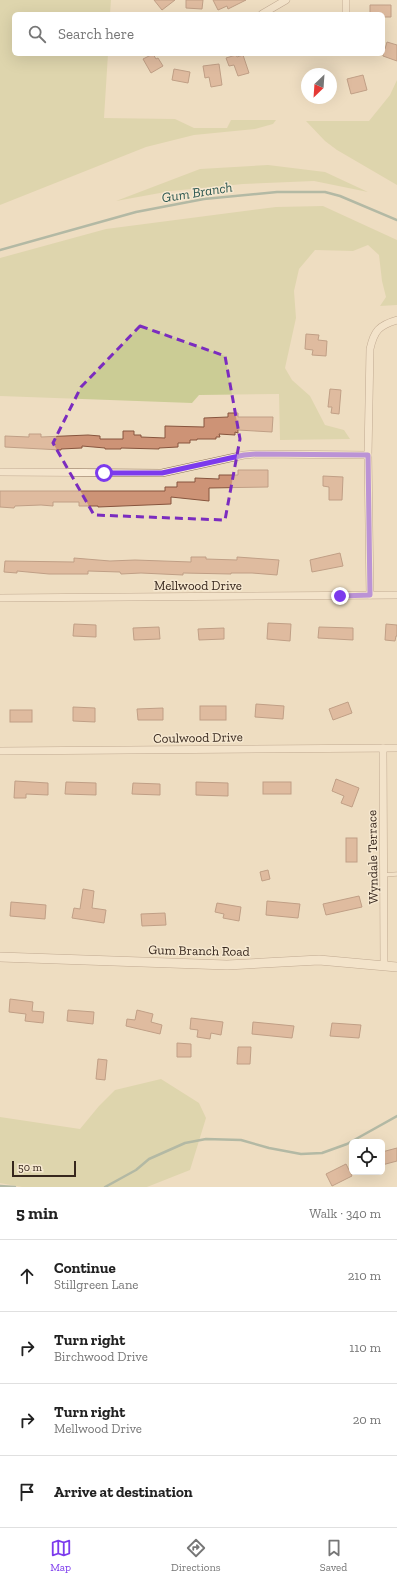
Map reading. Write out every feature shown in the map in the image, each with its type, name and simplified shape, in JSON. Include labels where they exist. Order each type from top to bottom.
[{"type":"street","points":[[265,12],[286,0]]},
{"type":"street","points":[[346,0],[346,12]]},
{"type":"street","points":[[370,595],[368,455],[369,363],[371,345],[378,329],[384,324],[397,320]]},
{"type":"street","points":[[0,472],[162,473],[250,454],[368,455]]},
{"type":"street","name":"Mellwood Drive","points":[[0,598],[397,595]]},
{"type":"street","name":"Wyndale Terrace","points":[[383,748],[384,966]]},
{"type":"street","name":"Coulwood Drive","points":[[0,751],[397,748]]},
{"type":"street","name":"Gum Branch Road","points":[[0,957],[227,965],[319,960],[397,967]]},
{"type":"lane","points":[[384,875],[397,874]]},
{"type":"highlighted area","points":[[140,326],[225,356],[240,439],[225,520],[94,515],[53,443],[81,387]]},
{"type":"green space","points":[[0,0],[111,0],[110,12],[12,12],[12,56],[108,56],[104,118],[175,119],[194,128],[227,128],[231,120],[276,120],[273,124],[255,129],[194,135],[146,147],[0,205]]},
{"type":"green space","points":[[397,80],[397,185],[337,150],[325,141],[306,121],[369,121],[390,95]]},
{"type":"green space","points":[[268,165],[325,172],[368,192],[314,181],[243,184],[171,191],[116,201],[200,169]]},
{"type":"green space","points":[[323,206],[397,240],[397,305],[380,306],[386,297],[382,281],[379,255],[368,245],[353,251],[315,250],[299,269],[294,291],[296,318],[285,368],[292,380],[310,396],[325,425],[344,430],[350,439],[280,440],[279,394],[199,395],[192,403],[0,396],[0,258],[106,229],[276,207]]},
{"type":"green space","points":[[161,1079],[199,1103],[206,1118],[190,1170],[147,1187],[22,1187],[0,1183],[0,1117],[80,1129],[99,1106],[115,1090]]},
{"type":"building","points":[[154,0],[175,0],[162,10]]},
{"type":"building","points":[[186,0],[203,0],[202,9],[186,8]]},
{"type":"building","points":[[213,0],[246,0],[228,9],[227,6],[218,10]]},
{"type":"building","points":[[370,5],[391,5],[391,17],[385,17],[385,12],[370,12]]},
{"type":"building","points":[[387,42],[397,45],[397,61],[383,56],[385,56]]},
{"type":"building","points":[[149,56],[154,56],[156,59],[158,58],[163,66],[151,73],[143,59]]},
{"type":"building","points":[[233,56],[243,56],[249,73],[238,76],[234,65],[229,66],[226,58]]},
{"type":"building","points":[[219,64],[222,85],[211,87],[209,77],[205,78],[203,66]]},
{"type":"building","points":[[174,69],[190,72],[188,83],[172,80]]},
{"type":"building","points":[[363,75],[367,90],[351,94],[347,79]]},
{"type":"building","points":[[306,334],[319,335],[318,340],[327,341],[326,356],[312,355],[313,350],[305,349]]},
{"type":"building","points":[[330,389],[341,390],[339,414],[331,413],[332,407],[328,407]]},
{"type":"building","points":[[228,413],[238,413],[238,417],[273,417],[272,432],[238,430],[238,433],[235,432],[235,435],[219,434],[220,437],[216,437],[216,439],[190,440],[190,443],[178,443],[178,447],[159,449],[105,449],[82,446],[82,448],[61,450],[5,447],[5,436],[29,437],[29,434],[41,434],[41,437],[88,435],[100,436],[100,439],[123,439],[123,431],[134,431],[134,435],[141,435],[141,437],[165,438],[165,426],[204,427],[204,418],[228,417]]},
{"type":"building","points":[[238,470],[268,470],[268,487],[209,488],[209,501],[171,497],[171,504],[98,507],[79,506],[79,502],[53,502],[53,506],[15,506],[14,508],[0,507],[0,491],[165,491],[165,487],[177,487],[177,482],[195,482],[195,478],[219,479],[219,475],[238,475]]},
{"type":"building","points":[[323,476],[343,477],[342,500],[329,500],[329,487],[323,486]]},
{"type":"building","points":[[340,553],[343,566],[312,572],[310,560]]},
{"type":"building","points":[[191,557],[237,560],[237,557],[279,560],[277,575],[252,573],[183,573],[183,575],[141,573],[121,574],[120,572],[88,571],[88,574],[49,574],[17,571],[17,573],[4,572],[5,561],[74,562],[74,558],[110,561],[135,560],[191,562]]},
{"type":"building","points":[[268,623],[291,624],[290,641],[267,639]]},
{"type":"building","points":[[74,624],[96,625],[96,637],[73,636]]},
{"type":"building","points":[[386,624],[397,625],[397,636],[395,641],[385,640]]},
{"type":"building","points":[[159,627],[160,639],[134,640],[133,628]]},
{"type":"building","points":[[319,627],[353,628],[353,640],[318,638]]},
{"type":"building","points":[[224,628],[224,639],[199,640],[198,629]]},
{"type":"building","points":[[348,702],[352,713],[333,720],[329,709]]},
{"type":"building","points":[[256,704],[284,706],[283,719],[255,717]]},
{"type":"building","points":[[200,706],[226,706],[226,720],[200,720]]},
{"type":"building","points":[[73,707],[95,708],[95,722],[73,721]]},
{"type":"building","points":[[163,708],[163,720],[138,720],[137,709]]},
{"type":"building","points":[[10,710],[32,710],[32,722],[10,722]]},
{"type":"building","points":[[336,779],[359,788],[352,807],[341,803],[344,796],[332,791]]},
{"type":"building","points":[[15,781],[48,783],[48,795],[26,794],[26,798],[14,798]]},
{"type":"building","points":[[66,782],[96,783],[96,795],[65,794]]},
{"type":"building","points":[[196,782],[228,783],[228,796],[196,795]]},
{"type":"building","points":[[263,782],[291,782],[291,794],[263,794]]},
{"type":"building","points":[[133,783],[160,784],[160,795],[132,794]]},
{"type":"building","points":[[346,838],[357,838],[357,862],[346,862]]},
{"type":"building","points":[[268,870],[270,879],[262,881],[260,872]]},
{"type":"building","points":[[83,889],[94,891],[92,908],[106,910],[104,923],[72,918],[74,908],[80,909]]},
{"type":"building","points":[[359,896],[362,907],[326,915],[323,904]]},
{"type":"building","points":[[267,901],[300,904],[298,918],[266,915]]},
{"type":"building","points":[[11,902],[46,905],[45,919],[10,916]]},
{"type":"building","points":[[217,903],[241,907],[239,921],[223,918],[224,914],[215,912]]},
{"type":"building","points":[[165,913],[166,925],[142,926],[141,914]]},
{"type":"building","points":[[10,999],[33,1002],[32,1011],[44,1012],[43,1023],[25,1021],[26,1014],[9,1012]]},
{"type":"building","points":[[68,1010],[94,1012],[93,1024],[67,1021]]},
{"type":"building","points":[[137,1010],[153,1014],[151,1022],[162,1025],[160,1034],[126,1026],[127,1019],[135,1020]]},
{"type":"building","points":[[191,1018],[223,1022],[221,1035],[211,1033],[210,1039],[197,1037],[198,1030],[190,1029]]},
{"type":"building","points":[[253,1022],[294,1026],[292,1038],[252,1034]]},
{"type":"building","points":[[332,1023],[361,1025],[359,1038],[330,1036]]},
{"type":"building","points":[[177,1043],[191,1044],[191,1057],[177,1057]]},
{"type":"building","points":[[238,1047],[251,1047],[250,1064],[237,1064]]},
{"type":"building","points":[[98,1059],[107,1060],[105,1080],[96,1079]]},
{"type":"building","points":[[397,1148],[397,1161],[385,1164],[385,1151]]},
{"type":"building","points":[[346,1164],[349,1170],[349,1175],[352,1176],[332,1186],[326,1174]]},
{"type":"waterway","name":"Gum Branch","points":[[0,250],[136,212],[204,199],[277,192],[325,192],[340,196],[397,220]]},
{"type":"waterway","points":[[105,1187],[136,1170],[149,1159],[185,1143],[206,1139],[241,1140],[269,1148],[301,1154],[322,1153],[347,1144],[397,1116]]},
{"type":"waterway","points":[[0,1186],[15,1187]]},
{"type":"route","points":[[104,473],[162,473],[244,455],[256,454],[368,455],[370,595],[340,596]]}]
